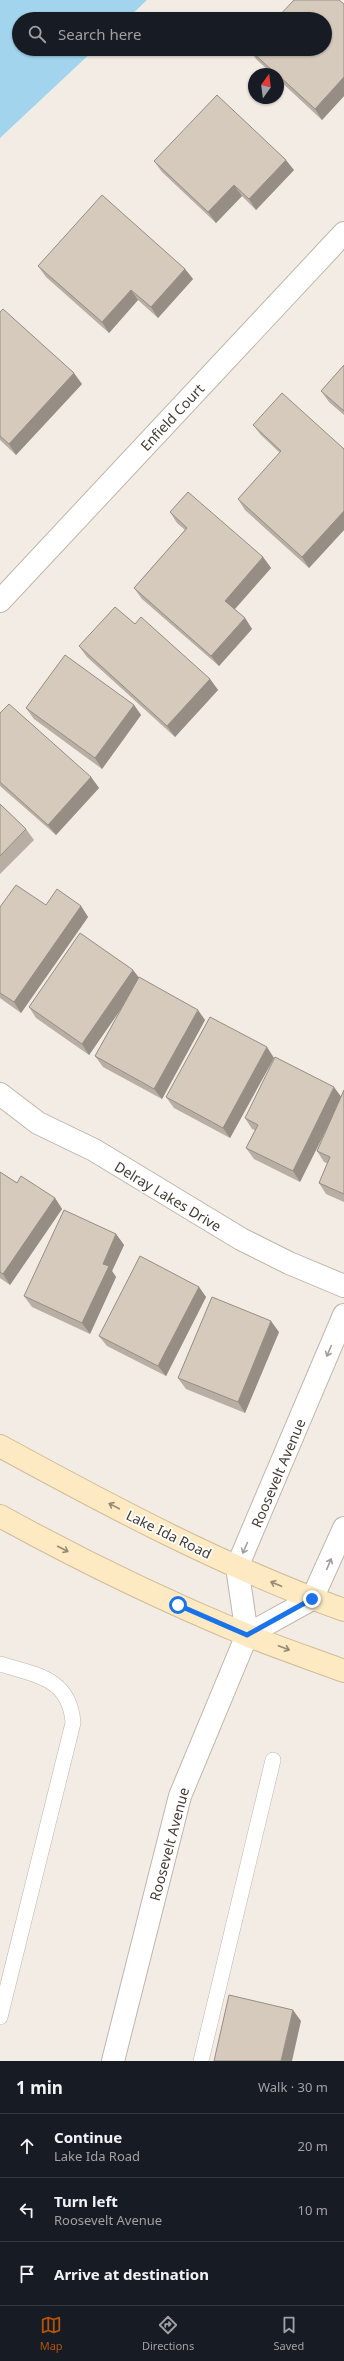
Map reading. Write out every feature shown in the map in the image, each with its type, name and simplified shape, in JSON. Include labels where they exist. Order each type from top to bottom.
[{"type":"street","name":"Enfield Court","points":[[0,601],[344,233]]},
{"type":"street","name":"Delray Lakes Drive","points":[[0,1094],[38,1123],[94,1150],[241,1239],[289,1263],[344,1286]]},
{"type":"street","name":"Roosevelt Avenue","points":[[237,1567],[344,1315]]},
{"type":"street","name":"Lake Ida Road","points":[[0,1446],[118,1509],[237,1567],[312,1599],[344,1610]]},
{"type":"street","points":[[0,1516],[116,1576],[247,1635],[344,1671]]},
{"type":"street","points":[[247,1635],[312,1599],[344,1528]]},
{"type":"street","points":[[237,1567],[247,1635]]},
{"type":"street","name":"Roosevelt Avenue","points":[[113,2061],[180,1796],[247,1635]]},
{"type":"lane","points":[[0,1664],[41,1676],[55,1683],[66,1694],[72,1708],[73,1723],[0,2017]]},
{"type":"lane","points":[[201,2061],[273,1760]]},
{"type":"water","points":[[0,0],[147,0],[134,12],[12,12],[12,56],[88,56],[0,138]]},
{"type":"building","points":[[294,0],[339,0],[344,4],[344,77],[315,109],[284,81],[284,68],[270,68],[257,56],[332,56],[332,12],[283,12]]},
{"type":"building","points":[[217,95],[286,160],[249,199],[234,185],[208,212],[154,161]]},
{"type":"building","points":[[102,195],[185,269],[151,307],[131,290],[102,322],[38,266]]},
{"type":"building","points":[[3,309],[74,373],[9,444],[0,436],[0,312]]},
{"type":"building","points":[[344,365],[344,411],[321,391]]},
{"type":"building","points":[[282,393],[344,449],[344,511],[302,557],[238,499],[281,451],[253,425]]},
{"type":"building","points":[[188,492],[263,557],[225,601],[245,618],[211,656],[134,588],[187,528],[170,512]]},
{"type":"building","points":[[115,607],[135,624],[141,617],[210,679],[167,726],[79,646]]},
{"type":"building","points":[[65,655],[134,705],[95,758],[26,708]]},
{"type":"building","points":[[9,704],[91,777],[48,825],[0,782],[0,713]]},
{"type":"building","points":[[0,804],[26,829],[0,856]]},
{"type":"building","points":[[16,885],[46,905],[57,889],[81,906],[14,1002],[0,993],[0,907]]},
{"type":"building","points":[[80,933],[133,970],[82,1044],[29,1007]]},
{"type":"building","points":[[139,977],[198,1010],[154,1089],[95,1056]]},
{"type":"building","points":[[210,1017],[267,1047],[223,1128],[166,1097]]},
{"type":"building","points":[[275,1057],[334,1087],[293,1171],[246,1148],[258,1125],[245,1118]]},
{"type":"building","points":[[344,1090],[344,1194],[319,1183],[330,1157],[317,1151]]},
{"type":"building","points":[[0,1172],[17,1183],[21,1176],[55,1198],[3,1274],[0,1272]]},
{"type":"building","points":[[64,1210],[116,1234],[103,1264],[109,1266],[82,1323],[24,1296]]},
{"type":"building","points":[[140,1256],[199,1287],[158,1366],[99,1336]]},
{"type":"building","points":[[212,1297],[271,1321],[238,1402],[178,1378]]},
{"type":"building","points":[[229,1995],[293,2010],[281,2061],[214,2061]]},
{"type":"route","points":[[178,1605],[247,1635],[312,1599]]}]
